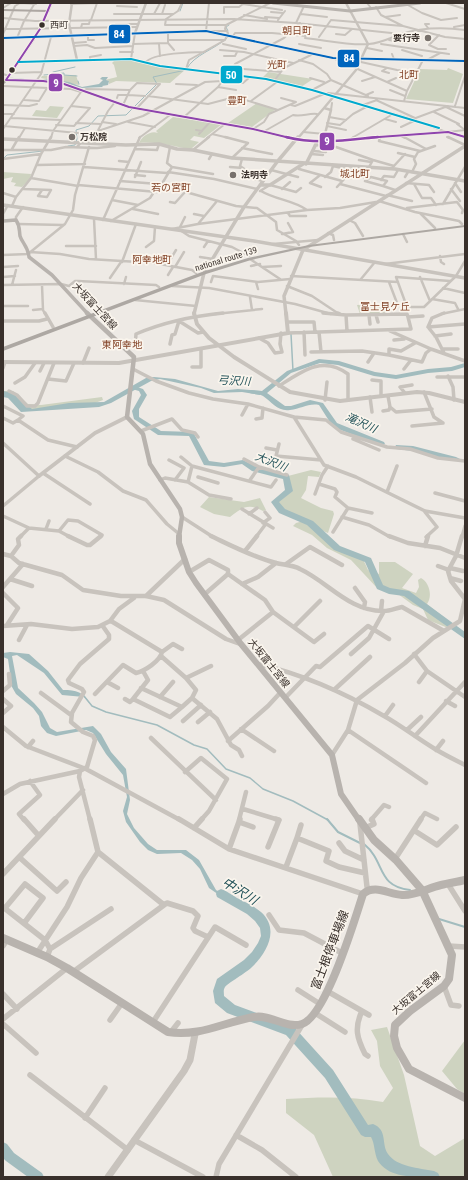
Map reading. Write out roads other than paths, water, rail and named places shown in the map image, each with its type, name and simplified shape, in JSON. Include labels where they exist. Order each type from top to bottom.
[{"type":"highway","name":"national route 139","points":[[250,258],[314,243],[331,235],[363,236],[464,225]]},
{"type":"highway","name":"national route 139","points":[[3,347],[196,273],[298,243],[314,243],[402,234],[464,225]]},
{"type":"highway","name":"national route 139","points":[[3,347],[53,327],[172,286],[206,271]]},
{"type":"main road","points":[[3,85],[40,29],[51,3]]},
{"type":"main road","points":[[272,3],[303,5],[330,12],[420,3]]},
{"type":"main road","points":[[3,9],[48,11]]},
{"type":"main road","points":[[3,38],[207,32],[311,55],[333,58],[362,60],[465,61]]},
{"type":"main road","points":[[7,77],[64,84],[123,105],[152,112],[253,129],[296,140],[316,143],[323,141],[447,132],[465,137]]},
{"type":"main road","points":[[3,221],[17,222]]},
{"type":"main road","name":"大坂富士宮線","points":[[17,222],[20,226],[20,237],[26,243],[29,253],[134,360]]},
{"type":"main road","points":[[134,360],[127,417],[144,430],[150,464],[180,509],[182,517]]},
{"type":"main road","name":"大坂富士宮線","points":[[182,517],[178,533],[179,543],[189,572],[205,594],[212,607],[239,642],[332,755],[341,794],[365,828],[380,846],[395,859],[422,890],[450,946],[450,979],[444,986],[398,1020],[393,1032],[394,1039],[403,1061],[409,1068],[465,1098]]},
{"type":"main road","points":[[363,894],[370,889],[401,896],[465,880]]},
{"type":"main road","name":"富士根停車場線","points":[[302,1024],[308,1022],[327,992],[363,894]]},
{"type":"main road","points":[[4,941],[47,957],[70,970],[152,1024],[170,1033],[178,1035],[195,1034],[254,1017],[274,1018],[302,1024]]},
{"type":"street","points":[[3,9],[11,3]]},
{"type":"street","points":[[3,34],[14,6],[20,3],[35,3],[20,29],[17,38]]},
{"type":"street","points":[[77,60],[73,44],[69,10],[72,3],[97,3]]},
{"type":"street","points":[[81,28],[82,24],[89,24],[97,3]]},
{"type":"street","points":[[113,20],[119,3]]},
{"type":"street","points":[[131,59],[135,33],[146,3]]},
{"type":"street","points":[[182,3],[178,12],[166,20],[165,25],[226,25],[262,6],[272,3]]},
{"type":"street","points":[[209,3],[207,32],[227,31]]},
{"type":"street","points":[[224,3],[224,13]]},
{"type":"street","points":[[317,8],[318,3]]},
{"type":"street","points":[[259,190],[260,185],[277,162],[317,114],[344,85],[362,60],[368,44],[346,3]]},
{"type":"street","points":[[367,3],[371,8]]},
{"type":"street","points":[[446,3],[464,9]]},
{"type":"street","points":[[154,14],[160,4]]},
{"type":"street","points":[[224,7],[239,7],[246,4],[284,10],[283,13]]},
{"type":"street","points":[[407,4],[416,11],[428,14],[441,20],[457,18]]},
{"type":"street","points":[[162,14],[166,5]]},
{"type":"street","points":[[296,23],[301,14],[303,5]]},
{"type":"street","points":[[117,7],[137,7]]},
{"type":"street","points":[[117,7],[133,9]]},
{"type":"street","points":[[376,7],[384,17],[403,26]]},
{"type":"street","points":[[169,14],[172,8]]},
{"type":"street","points":[[271,12],[283,13]]},
{"type":"street","points":[[327,17],[330,12]]},
{"type":"street","points":[[249,13],[277,20]]},
{"type":"street","points":[[3,18],[44,21],[277,20],[283,13]]},
{"type":"street","points":[[114,14],[173,14]]},
{"type":"street","points":[[301,14],[332,17],[331,20]]},
{"type":"street","points":[[244,15],[296,23],[400,34],[416,38]]},
{"type":"street","points":[[384,17],[400,15]]},
{"type":"street","points":[[331,20],[403,26],[453,38],[465,39]]},
{"type":"street","points":[[319,37],[331,20]]},
{"type":"street","points":[[184,117],[218,87],[226,74],[240,60],[290,34],[300,23]]},
{"type":"street","points":[[436,23],[440,28]]},
{"type":"street","points":[[428,28],[425,24],[429,24]]},
{"type":"street","points":[[4,29],[116,27],[138,25]]},
{"type":"street","points":[[226,25],[229,36]]},
{"type":"street","points":[[454,28],[465,25]]},
{"type":"street","points":[[186,69],[189,60],[221,44],[229,36],[235,33],[290,34],[306,36],[305,38],[368,44],[388,40],[400,34],[432,27],[465,30]]},
{"type":"street","points":[[336,34],[345,35],[353,29]]},
{"type":"street","points":[[398,30],[400,34]]},
{"type":"street","points":[[168,32],[168,42],[174,50]]},
{"type":"street","points":[[88,35],[88,40],[94,40]]},
{"type":"street","points":[[439,35],[429,45],[438,49],[446,49]]},
{"type":"street","points":[[3,129],[38,80],[42,72],[51,37]]},
{"type":"street","points":[[394,37],[405,39]]},
{"type":"street","points":[[292,50],[305,38]]},
{"type":"street","points":[[449,40],[453,38]]},
{"type":"street","points":[[73,44],[108,47],[159,44],[168,42],[225,40]]},
{"type":"street","points":[[388,40],[407,43]]},
{"type":"street","points":[[73,44],[86,42]]},
{"type":"street","points":[[372,43],[448,54]]},
{"type":"street","points":[[159,44],[159,50],[161,52],[160,56]]},
{"type":"street","points":[[221,44],[246,49]]},
{"type":"street","points":[[221,44],[219,51],[237,52],[293,63]]},
{"type":"street","points":[[299,44],[320,48]]},
{"type":"street","points":[[367,48],[382,51]]},
{"type":"street","points":[[434,52],[438,49]]},
{"type":"street","points":[[402,50],[422,56]]},
{"type":"street","points":[[146,62],[149,58],[160,56],[179,55],[194,51],[205,52]]},
{"type":"street","points":[[417,60],[430,51]]},
{"type":"street","points":[[120,52],[133,52]]},
{"type":"street","points":[[224,56],[235,56],[237,52]]},
{"type":"street","points":[[427,60],[441,53]]},
{"type":"street","points":[[392,54],[394,60]]},
{"type":"street","points":[[90,60],[90,57],[101,55]]},
{"type":"street","points":[[251,101],[275,81],[284,68],[311,55]]},
{"type":"street","points":[[333,58],[407,91]]},
{"type":"street","points":[[18,62],[131,59],[154,65],[275,81],[335,95],[465,108]]},
{"type":"street","points":[[299,60],[313,64],[327,74],[331,80],[415,119],[447,132],[465,130]]},
{"type":"street","points":[[362,60],[377,66],[416,72]]},
{"type":"street","points":[[404,101],[407,91],[423,60]]},
{"type":"street","points":[[373,68],[377,66]]},
{"type":"street","points":[[231,68],[282,72]]},
{"type":"street","points":[[387,68],[382,71],[389,73]]},
{"type":"street","points":[[398,75],[402,71]]},
{"type":"street","points":[[3,74],[7,77],[42,72]]},
{"type":"street","points":[[362,81],[375,76]]},
{"type":"street","points":[[455,106],[465,76]]},
{"type":"street","points":[[4,126],[89,134],[152,112],[197,85],[211,81],[243,83],[250,77]]},
{"type":"street","points":[[310,78],[324,82]]},
{"type":"street","points":[[387,82],[396,78]]},
{"type":"street","points":[[312,90],[324,82],[331,80]]},
{"type":"street","points":[[123,105],[130,90],[137,83],[160,84],[135,108]]},
{"type":"street","points":[[176,84],[197,85]]},
{"type":"street","points":[[3,85],[82,91],[130,90]]},
{"type":"street","points":[[218,87],[236,90]]},
{"type":"street","points":[[24,100],[39,101],[46,88]]},
{"type":"street","points":[[390,90],[405,96]]},
{"type":"street","points":[[3,221],[4,214],[31,178],[41,154],[50,141],[56,125],[82,91]]},
{"type":"street","points":[[366,95],[373,92]]},
{"type":"street","points":[[290,105],[295,106],[323,93]]},
{"type":"street","points":[[117,98],[118,95],[145,96]]},
{"type":"street","points":[[335,95],[362,105],[415,119]]},
{"type":"street","points":[[148,96],[212,104],[231,98],[251,101],[278,110]]},
{"type":"street","points":[[253,129],[264,122],[269,114],[296,102],[281,98]]},
{"type":"street","points":[[362,105],[381,99]]},
{"type":"street","points":[[301,100],[306,101]]},
{"type":"street","points":[[93,148],[96,132],[115,102]]},
{"type":"street","points":[[323,141],[332,103]]},
{"type":"street","points":[[3,105],[29,106],[37,104]]},
{"type":"street","points":[[3,114],[10,105]]},
{"type":"street","points":[[56,125],[73,126],[90,108],[71,106]]},
{"type":"street","points":[[327,125],[340,125],[367,106]]},
{"type":"street","points":[[401,127],[415,119],[447,106]]},
{"type":"street","points":[[447,106],[464,117]]},
{"type":"street","points":[[324,108],[331,110]]},
{"type":"street","points":[[434,112],[459,124],[457,124],[465,130]]},
{"type":"street","points":[[263,132],[293,115],[301,117],[310,113],[317,114]]},
{"type":"street","points":[[3,114],[14,114]]},
{"type":"street","points":[[103,220],[138,139],[170,114]]},
{"type":"street","points":[[351,139],[393,114]]},
{"type":"street","points":[[329,116],[346,120]]},
{"type":"street","points":[[11,118],[61,120]]},
{"type":"street","points":[[385,119],[396,122]]},
{"type":"street","points":[[126,122],[155,127]]},
{"type":"street","points":[[199,134],[210,122]]},
{"type":"street","points":[[76,123],[118,124]]},
{"type":"street","points":[[193,150],[225,124]]},
{"type":"street","points":[[327,125],[346,130]]},
{"type":"street","points":[[12,149],[25,128]]},
{"type":"street","points":[[196,130],[202,131]]},
{"type":"street","points":[[303,132],[325,134]]},
{"type":"street","points":[[78,145],[89,134]]},
{"type":"street","points":[[212,134],[248,143],[232,158]]},
{"type":"street","points":[[399,135],[426,149]]},
{"type":"street","points":[[380,137],[379,141],[420,151]]},
{"type":"street","points":[[447,137],[465,145]]},
{"type":"street","points":[[366,138],[367,142]]},
{"type":"street","points":[[3,139],[50,141],[93,148],[121,145]]},
{"type":"street","points":[[372,161],[350,152],[343,151],[336,146],[330,147],[316,143],[312,153],[304,164],[259,190],[244,207],[206,271],[200,288],[194,318],[203,332],[219,346],[290,392],[325,400],[348,400],[424,392],[465,402]]},
{"type":"street","points":[[3,150],[51,150],[78,145],[94,144],[121,145],[157,150],[159,144]]},
{"type":"street","points":[[135,147],[159,144],[232,158],[391,169],[455,181],[465,181]]},
{"type":"street","points":[[288,333],[284,296],[303,250],[331,235],[395,190],[465,145]]},
{"type":"street","points":[[335,151],[336,146]]},
{"type":"street","points":[[405,177],[416,164],[415,157],[420,151],[435,146]]},
{"type":"street","points":[[29,253],[63,225],[70,215],[89,147]]},
{"type":"street","points":[[170,147],[166,160],[172,167],[213,174]]},
{"type":"street","points":[[312,153],[327,152],[330,147]]},
{"type":"street","points":[[404,147],[398,153],[415,157]]},
{"type":"street","points":[[242,148],[272,154]]},
{"type":"street","points":[[346,156],[350,152]]},
{"type":"street","points":[[312,153],[323,155]]},
{"type":"street","points":[[3,159],[41,154]]},
{"type":"street","points":[[209,159],[212,154]]},
{"type":"street","points":[[391,169],[405,154]]},
{"type":"street","points":[[242,159],[240,166],[255,179],[263,181]]},
{"type":"street","points":[[359,160],[372,161],[394,166]]},
{"type":"street","points":[[119,161],[128,162]]},
{"type":"street","points":[[369,167],[372,161]]},
{"type":"street","points":[[141,162],[136,170],[135,176],[145,176]]},
{"type":"street","points":[[37,165],[67,163],[214,179],[259,190],[271,196],[297,203],[307,210]]},
{"type":"street","points":[[325,177],[331,172],[333,166]]},
{"type":"street","points":[[333,166],[355,171],[353,174],[387,181],[382,186]]},
{"type":"street","points":[[111,221],[150,198],[154,192],[158,190],[159,185],[172,167]]},
{"type":"street","points":[[230,167],[243,168]]},
{"type":"street","points":[[443,204],[455,181],[465,167]]},
{"type":"street","points":[[299,169],[341,183],[402,200],[412,200]]},
{"type":"street","points":[[271,170],[298,177]]},
{"type":"street","points":[[381,180],[384,176],[394,177],[398,170]]},
{"type":"street","points":[[319,176],[310,183],[321,187]]},
{"type":"street","points":[[337,187],[346,177]]},
{"type":"street","points":[[31,178],[78,186],[154,192]]},
{"type":"street","points":[[368,178],[365,181],[395,190]]},
{"type":"street","points":[[120,181],[159,185],[217,201],[244,207],[257,208],[276,222],[277,230],[298,243]]},
{"type":"street","points":[[455,181],[460,191],[465,191]]},
{"type":"street","points":[[131,190],[134,182]]},
{"type":"street","points":[[282,189],[290,182]]},
{"type":"street","points":[[408,183],[429,185],[434,192]]},
{"type":"street","points":[[150,191],[153,184]]},
{"type":"street","points":[[414,184],[422,198],[431,198],[436,205]]},
{"type":"street","points":[[260,185],[270,185],[296,192],[302,188]]},
{"type":"street","points":[[23,189],[51,190],[47,197],[38,196],[42,190]]},
{"type":"street","points":[[452,189],[460,200]]},
{"type":"street","points":[[170,202],[175,203],[185,192]]},
{"type":"street","points":[[3,193],[16,197]]},
{"type":"street","points":[[112,200],[138,205]]},
{"type":"street","points":[[198,224],[217,201]]},
{"type":"street","points":[[180,229],[198,224],[307,210],[340,208],[362,203],[379,202],[404,207],[420,213],[459,221],[464,225]]},
{"type":"street","points":[[404,207],[457,202],[463,210],[462,213]]},
{"type":"street","points":[[3,205],[94,219],[180,229],[465,278]]},
{"type":"street","points":[[23,207],[16,217],[17,222],[63,225]]},
{"type":"street","points":[[133,208],[158,214]]},
{"type":"street","points":[[288,213],[290,216],[306,216]]},
{"type":"street","points":[[420,213],[435,228]]},
{"type":"street","points":[[194,214],[204,216]]},
{"type":"street","points":[[180,229],[185,217]]},
{"type":"street","points":[[94,219],[95,225],[93,233],[96,246],[96,259]]},
{"type":"street","points":[[350,221],[355,223],[363,236]]},
{"type":"street","points":[[282,234],[293,232],[288,223]]},
{"type":"street","points":[[110,278],[121,262],[136,224]]},
{"type":"street","points":[[146,247],[154,240],[155,227]]},
{"type":"street","points":[[180,229],[189,236],[232,247],[261,265],[280,280]]},
{"type":"street","points":[[402,234],[407,242]]},
{"type":"street","points":[[204,247],[208,240]]},
{"type":"street","points":[[273,244],[298,243]]},
{"type":"street","points":[[66,246],[96,246]]},
{"type":"street","points":[[167,265],[176,250]]},
{"type":"street","points":[[438,251],[444,264]]},
{"type":"street","points":[[168,275],[184,252]]},
{"type":"street","points":[[3,255],[29,253],[60,254],[121,262],[167,265],[192,270],[196,273]]},
{"type":"street","points":[[385,264],[396,261],[465,254]]},
{"type":"street","points":[[395,256],[396,261]]},
{"type":"street","points":[[200,257],[213,259]]},
{"type":"street","points":[[450,281],[420,277],[396,277],[407,307],[424,307],[456,276],[465,261]]},
{"type":"street","points":[[361,279],[375,262]]},
{"type":"street","points":[[3,267],[18,266]]},
{"type":"street","points":[[252,266],[281,266]]},
{"type":"street","points":[[12,285],[16,270]]},
{"type":"street","points":[[270,280],[274,275]]},
{"type":"street","points":[[3,277],[15,276]]},
{"type":"street","points":[[211,282],[213,276],[256,282],[291,278],[361,279],[369,282],[398,282]]},
{"type":"street","points":[[124,284],[126,277]]},
{"type":"street","points":[[420,277],[431,300]]},
{"type":"street","points":[[133,285],[136,279]]},
{"type":"street","points":[[439,280],[443,288]]},
{"type":"street","points":[[3,285],[61,284],[69,286],[75,281],[78,281],[156,285],[159,287]]},
{"type":"street","points":[[256,282],[258,289]]},
{"type":"street","points":[[389,282],[396,301],[404,299]]},
{"type":"street","points":[[42,284],[43,309],[47,319],[53,327]]},
{"type":"street","points":[[172,286],[230,292],[263,300],[299,305],[317,312],[341,315],[383,314],[423,316]]},
{"type":"street","points":[[287,286],[293,287],[296,291],[312,296],[341,315]]},
{"type":"street","points":[[443,288],[465,293]]},
{"type":"street","points":[[263,300],[266,294]]},
{"type":"street","points":[[250,297],[252,310]]},
{"type":"street","points":[[134,300],[196,306]]},
{"type":"street","points":[[431,300],[455,303],[458,309]]},
{"type":"street","points":[[3,306],[28,306]]},
{"type":"street","points":[[3,368],[4,362],[119,362],[219,346],[281,333],[411,329],[408,315],[412,307]]},
{"type":"street","points":[[33,310],[43,309]]},
{"type":"street","points":[[135,347],[136,334],[153,326],[194,318],[262,309]]},
{"type":"street","points":[[428,327],[432,318],[436,315],[458,309],[465,309]]},
{"type":"street","points":[[376,314],[378,322]]},
{"type":"street","points":[[383,314],[384,319]]},
{"type":"street","points":[[346,315],[347,331]]},
{"type":"street","points":[[368,315],[370,324]]},
{"type":"street","points":[[3,322],[38,321],[47,319]]},
{"type":"street","points":[[179,321],[198,333],[203,332]]},
{"type":"street","points":[[170,344],[172,335],[175,334],[179,321]]},
{"type":"street","points":[[287,322],[314,322],[321,352]]},
{"type":"street","points":[[428,327],[465,324]]},
{"type":"street","points":[[428,327],[443,351],[465,361]]},
{"type":"street","points":[[388,330],[431,350],[443,351],[458,349]]},
{"type":"street","points":[[304,332],[305,355]]},
{"type":"street","points":[[259,338],[268,343],[275,353],[282,352],[280,344],[281,333]]},
{"type":"street","points":[[435,336],[451,334]]},
{"type":"street","points":[[394,340],[407,339]]},
{"type":"street","points":[[389,356],[389,349],[401,351],[416,343]]},
{"type":"street","points":[[84,363],[89,348]]},
{"type":"street","points":[[192,367],[201,367],[201,349]]},
{"type":"street","points":[[311,352],[330,350],[374,353],[422,362],[426,354],[431,350]]},
{"type":"street","points":[[368,362],[374,353]]},
{"type":"street","points":[[450,362],[452,356]]},
{"type":"street","points":[[404,369],[411,360]]},
{"type":"street","points":[[15,383],[25,377],[35,363]]},
{"type":"street","points":[[40,371],[44,363]]},
{"type":"street","points":[[9,391],[17,395],[27,406],[33,407],[38,403],[54,363]]},
{"type":"street","points":[[48,379],[66,381],[74,363]]},
{"type":"street","points":[[279,385],[324,364],[340,366],[348,374],[348,400]]},
{"type":"street","points":[[133,370],[156,381],[195,395],[248,404],[294,417],[326,420],[341,432],[387,447],[410,449],[438,458],[465,461]]},
{"type":"street","points":[[448,376],[453,388],[454,400]]},
{"type":"street","points":[[437,377],[448,376],[465,378]]},
{"type":"street","points":[[372,380],[381,381],[381,396]]},
{"type":"street","points":[[325,400],[327,382]]},
{"type":"street","points":[[405,393],[400,387],[412,385]]},
{"type":"street","points":[[412,426],[443,424],[442,421],[434,417],[424,392]]},
{"type":"street","points":[[388,396],[390,407],[396,412],[432,409]]},
{"type":"street","points":[[370,397],[372,412]]},
{"type":"street","points":[[242,415],[248,404]]},
{"type":"street","points":[[3,406],[5,405],[23,416],[13,423],[3,418]]},
{"type":"street","points":[[383,411],[388,410],[390,407]]},
{"type":"street","points":[[256,419],[262,418],[263,408]]},
{"type":"street","points":[[406,411],[408,416]]},
{"type":"street","points":[[3,506],[77,446],[100,430],[127,417]]},
{"type":"street","points":[[294,417],[321,460],[328,466],[387,492],[406,504],[425,511],[465,518]]},
{"type":"street","points":[[144,430],[172,419],[182,430],[195,433],[198,437]]},
{"type":"street","points":[[18,420],[48,440],[77,446]]},
{"type":"street","points":[[355,437],[353,439],[364,445],[379,450]]},
{"type":"street","points":[[3,443],[41,475],[90,504]]},
{"type":"street","points":[[279,444],[276,456],[321,460]]},
{"type":"street","points":[[266,448],[277,450]]},
{"type":"street","points":[[66,456],[98,472],[123,491],[146,500],[178,533]]},
{"type":"street","points":[[181,457],[192,466],[271,486],[276,480]]},
{"type":"street","points":[[244,459],[258,469],[287,475]]},
{"type":"street","points":[[168,460],[184,468],[175,480]]},
{"type":"street","points":[[188,482],[191,475],[192,466]]},
{"type":"street","points":[[315,494],[322,475],[328,466]]},
{"type":"street","points":[[387,492],[397,466]]},
{"type":"street","points":[[250,480],[258,469]]},
{"type":"street","points":[[198,477],[218,483]]},
{"type":"street","points":[[160,480],[165,478],[188,482],[209,495],[231,499]]},
{"type":"street","points":[[200,489],[205,480]]},
{"type":"street","points":[[319,484],[335,489],[337,492],[335,497],[348,508],[372,513]]},
{"type":"street","points":[[435,494],[465,501]]},
{"type":"street","points":[[248,514],[256,508]]},
{"type":"street","points":[[333,532],[348,508]]},
{"type":"street","points":[[242,509],[264,524],[273,528]]},
{"type":"street","points":[[425,511],[437,527],[426,537],[425,546]]},
{"type":"street","points":[[244,550],[270,518],[265,512]]},
{"type":"street","points":[[3,516],[29,528],[46,529],[59,532],[86,545],[90,545],[102,534],[78,521],[68,520],[59,532]]},
{"type":"street","points":[[182,517],[208,534],[244,550],[276,562],[286,564],[311,575],[348,601],[364,608],[383,611],[402,607],[444,631]]},
{"type":"street","points":[[342,517],[369,525],[395,540],[440,548],[456,556],[465,558]]},
{"type":"street","points":[[46,529],[49,520]]},
{"type":"street","points":[[332,755],[348,730],[357,700],[405,663],[414,654],[444,631],[456,625],[460,621],[465,599],[450,578],[449,569],[456,556],[465,526]]},
{"type":"street","points":[[11,556],[19,545],[18,539],[29,528]]},
{"type":"street","points":[[286,564],[310,547],[342,565]]},
{"type":"street","points":[[3,554],[11,556],[19,563],[62,575],[83,590],[95,593],[135,597],[146,596],[168,602],[214,632],[239,642],[273,612]]},
{"type":"street","points":[[146,596],[185,559]]},
{"type":"street","points":[[189,572],[209,560],[228,570],[228,574],[266,600],[273,612],[314,642],[324,634]]},
{"type":"street","points":[[242,584],[258,577],[276,562]]},
{"type":"street","points":[[3,586],[23,564]]},
{"type":"street","points":[[438,566],[463,571]]},
{"type":"street","points":[[205,594],[228,574]]},
{"type":"street","points":[[450,578],[461,581]]},
{"type":"street","points":[[10,579],[32,586]]},
{"type":"street","points":[[355,588],[365,602],[364,608]]},
{"type":"street","points":[[3,593],[18,608],[5,625]]},
{"type":"street","points":[[5,625],[51,625],[76,630],[88,629],[112,620],[119,610],[135,597]]},
{"type":"street","points":[[294,627],[320,601]]},
{"type":"street","points":[[351,654],[369,638],[374,630],[383,611],[382,601]]},
{"type":"street","points":[[112,620],[162,654],[196,690],[192,698],[170,717],[133,699]]},
{"type":"street","points":[[19,640],[26,624]]},
{"type":"street","points":[[86,769],[95,740],[93,736],[83,732],[70,722],[71,715],[84,692],[82,689],[69,683],[69,677],[91,654],[109,639],[109,635],[102,625]]},
{"type":"street","points":[[228,741],[268,706],[283,696],[316,666],[320,667],[368,626],[388,639]]},
{"type":"street","points":[[95,694],[123,665],[136,673],[144,671],[173,644],[182,649]]},
{"type":"street","points":[[414,654],[427,671],[465,697]]},
{"type":"street","points":[[335,689],[370,657]]},
{"type":"street","points":[[257,664],[288,671],[335,689],[385,716],[436,750],[465,765]]},
{"type":"street","points":[[186,678],[211,666]]},
{"type":"street","points":[[125,699],[130,702],[148,680],[144,671]]},
{"type":"street","points":[[419,682],[427,671]]},
{"type":"street","points":[[3,691],[10,685],[9,674]]},
{"type":"street","points":[[107,682],[118,688]]},
{"type":"street","points":[[160,697],[173,682]]},
{"type":"street","points":[[415,736],[455,690],[465,682]]},
{"type":"street","points":[[141,688],[182,707]]},
{"type":"street","points":[[41,693],[71,715]]},
{"type":"street","points":[[192,698],[217,719],[230,745],[239,750],[242,756]]},
{"type":"street","points":[[3,699],[11,706],[3,713]]},
{"type":"street","points":[[446,701],[454,706]]},
{"type":"street","points":[[183,721],[201,704]]},
{"type":"street","points":[[385,716],[393,705]]},
{"type":"street","points":[[198,722],[210,712]]},
{"type":"street","points":[[407,730],[421,717]]},
{"type":"street","points":[[3,727],[28,746],[86,769],[194,828],[229,849],[363,894]]},
{"type":"street","points":[[241,729],[274,751]]},
{"type":"street","points":[[348,730],[384,756],[409,770],[426,783]]},
{"type":"street","points":[[151,738],[184,772],[216,800]]},
{"type":"street","points":[[28,746],[33,741]]},
{"type":"street","points":[[436,750],[443,741]]},
{"type":"street","points":[[184,772],[201,758],[226,779],[209,811],[194,828]]},
{"type":"street","points":[[3,794],[14,786],[30,781],[86,769]]},
{"type":"street","points":[[80,771],[79,777],[93,839],[98,852],[164,904]]},
{"type":"street","points":[[30,781],[40,795],[20,814],[39,836]]},
{"type":"street","points":[[3,874],[83,790]]},
{"type":"street","points":[[229,849],[243,809],[246,792]]},
{"type":"street","points":[[365,828],[374,824],[371,820],[384,805],[389,807]]},
{"type":"street","points":[[243,809],[279,820],[268,847]]},
{"type":"street","points":[[395,859],[415,831],[425,813],[436,819]]},
{"type":"street","points":[[360,821],[367,887],[370,889]]},
{"type":"street","points":[[239,822],[253,826]]},
{"type":"street","points":[[286,867],[301,825]]},
{"type":"street","points":[[415,831],[437,845],[456,827]]},
{"type":"street","points":[[297,838],[329,851],[326,861],[340,867],[366,873]]},
{"type":"street","points":[[339,843],[345,851],[364,860]]},
{"type":"street","points":[[37,953],[67,907],[81,878],[98,852]]},
{"type":"street","points":[[20,856],[57,891],[66,882]]},
{"type":"street","points":[[25,922],[43,898],[25,884],[4,907],[25,922],[45,940],[50,949]]},
{"type":"street","points":[[448,884],[465,911]]},
{"type":"street","points":[[3,1019],[164,904],[167,903],[193,911],[198,916],[193,928],[195,931],[208,937]]},
{"type":"street","points":[[47,957],[50,949],[111,909]]},
{"type":"street","points":[[269,915],[279,930],[304,933],[342,953]]},
{"type":"street","points":[[152,1024],[215,927],[246,945]]},
{"type":"street","points":[[450,946],[465,947]]},
{"type":"street","points":[[444,986],[451,1005],[459,1006]]},
{"type":"street","points":[[298,990],[320,1004]]},
{"type":"street","points":[[327,992],[369,1015]]},
{"type":"street","points":[[3,994],[17,1009]]},
{"type":"street","points":[[110,1020],[122,1004]]},
{"type":"street","points":[[362,1011],[356,1023],[355,1030],[363,1049],[368,1056]]},
{"type":"street","points":[[315,1013],[345,1032]]},
{"type":"street","points":[[170,1033],[178,1023]]},
{"type":"street","points":[[3,1024],[36,1053]]},
{"type":"street","points":[[216,1177],[219,1164],[302,1024]]},
{"type":"street","points":[[108,1177],[184,1071],[190,1060],[195,1034]]},
{"type":"street","points":[[30,1075],[128,1150]]},
{"type":"street","points":[[85,1118],[105,1088]]},
{"type":"street","points":[[236,1134],[262,1150],[296,1177]]},
{"type":"street","points":[[134,1140],[203,1177]]},
{"type":"water","points":[[3,77],[48,79],[69,82],[82,87],[99,84],[103,80],[100,79],[102,77],[108,77],[106,80],[109,81],[108,85],[102,86],[103,87],[82,88],[68,84]]},
{"type":"water","points":[[154,377],[175,379],[218,391],[238,389],[261,391],[260,395],[242,392],[214,393],[201,388],[160,379],[151,381],[111,403],[99,407],[21,412],[8,398],[3,397],[3,391],[13,393],[32,409],[69,403],[104,402],[146,378]]},
{"type":"water","points":[[10,652],[29,654],[48,671],[63,690],[79,692],[88,700],[90,704],[84,697],[62,695],[44,673],[17,655],[12,656],[18,688],[42,712],[50,728],[57,732],[93,726],[101,734],[111,752],[126,769],[130,800],[127,814],[134,828],[148,844],[157,850],[186,850],[199,860],[216,890],[231,900],[222,897],[209,888],[200,869],[192,860],[181,853],[157,854],[148,850],[140,842],[126,822],[123,811],[127,797],[123,775],[106,754],[93,733],[86,730],[56,736],[47,733],[41,726],[39,716],[33,708],[16,694],[12,687],[8,659],[3,657],[3,653]]},
{"type":"waterway","points":[[180,11],[183,3]]},
{"type":"waterway","points":[[228,31],[226,27],[229,25]]},
{"type":"waterway","points":[[68,146],[75,145],[77,139],[76,130],[89,126],[98,116],[126,115],[157,84],[153,77],[186,70],[199,56],[228,37]]},
{"type":"waterway","points":[[53,72],[75,67]]},
{"type":"waterway","points":[[44,75],[64,73],[64,75],[77,76]]},
{"type":"waterway","points":[[4,158],[7,155],[43,151]]},
{"type":"waterway","points":[[291,334],[293,371]]},
{"type":"waterway","name":"弓沢川","points":[[263,393],[289,372],[319,361],[339,363],[374,374],[396,377],[428,371],[452,369],[465,365]]},
{"type":"waterway","name":"大沢川","points":[[134,388],[141,390],[144,395],[135,411],[136,418],[160,433],[191,434],[207,463],[224,465],[243,462],[255,469],[286,477],[289,491],[275,502],[282,511],[310,523],[337,548],[368,560],[380,587],[389,591],[406,593],[465,636]]},
{"type":"waterway","name":"弓沢川","points":[[251,392],[263,393]]},
{"type":"waterway","name":"滝沢川","points":[[263,393],[284,408],[292,408],[305,403],[321,404],[335,425],[382,444]]},
{"type":"waterway","name":"滝沢川","points":[[398,447],[405,447],[456,459]]},
{"type":"waterway","points":[[84,696],[92,706],[106,712],[157,725],[194,745],[207,749],[226,769],[250,778],[263,789],[293,801],[328,820]]},
{"type":"waterway","points":[[328,820],[338,832],[360,843]]},
{"type":"waterway","points":[[364,844],[376,858],[386,878],[399,888],[410,890]]},
{"type":"waterway","name":"中沢川","points":[[221,894],[251,910],[259,917],[265,927],[266,936],[263,946],[248,964],[221,983],[218,991],[219,999],[231,1009],[290,1031],[329,1074],[365,1131],[373,1130],[378,1137],[380,1151],[383,1158],[388,1163],[402,1170],[434,1177]]},
{"type":"waterway","points":[[439,919],[465,927]]},
{"type":"waterway","points":[[3,1148],[10,1157],[38,1177]]},
{"type":"place","name":"西町","points":[[42,25]]},
{"type":"place","name":"要行寺","points":[[428,38]]},
{"type":"place","name":"万松院","points":[[72,137]]},
{"type":"place","name":"法明寺","points":[[233,175]]},
{"type":"district","name":"朝日町","points":[[297,30]]},
{"type":"district","name":"光町","points":[[277,64]]},
{"type":"district","name":"北町","points":[[409,74]]},
{"type":"district","name":"豊町","points":[[237,100]]},
{"type":"district","name":"城北町","points":[[355,173]]},
{"type":"district","name":"若の宮町","points":[[171,187]]},
{"type":"district","name":"阿幸地町","points":[[152,259]]},
{"type":"district","name":"富士見ケ丘","points":[[385,306]]},
{"type":"district","name":"東阿幸地","points":[[122,344]]}]
